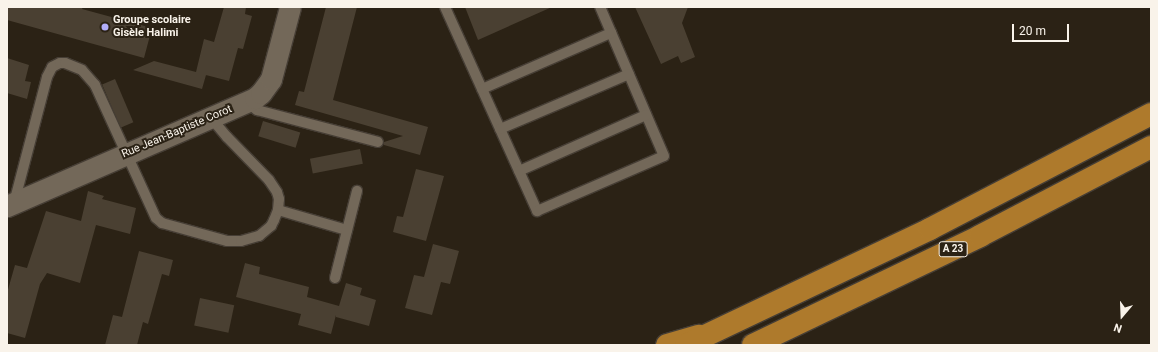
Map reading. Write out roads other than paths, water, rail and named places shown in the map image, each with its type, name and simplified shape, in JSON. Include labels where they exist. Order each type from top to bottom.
[{"type":"highway","name":"A 23","points":[[686,345],[986,201],[1151,114]]},
{"type":"highway","name":"A 23","points":[[753,345],[974,239],[1151,147]]},
{"type":"highway","points":[[667,345],[713,332]]},
{"type":"street","name":"Rue Jean-Baptiste Corot","points":[[10,205],[211,118],[246,102],[261,93],[271,79],[290,7]]},
{"type":"lane","points":[[444,7],[537,211],[664,156],[600,7]]},
{"type":"lane","points":[[482,89],[611,33]]},
{"type":"lane","points":[[10,205],[47,77],[56,65],[71,64],[82,70],[91,78],[127,154],[152,213],[162,223],[220,239],[242,241],[259,236],[266,232],[271,226],[278,210],[279,199],[274,186],[211,118]]},
{"type":"lane","points":[[500,129],[629,74]]},
{"type":"lane","points":[[246,102],[257,110],[378,142]]},
{"type":"lane","points":[[519,171],[646,115]]},
{"type":"lane","points":[[335,278],[356,192]]},
{"type":"lane","points":[[278,210],[347,230]]},
{"type":"place","name":"Groupe scolaire Gisèle Halimi","points":[[105,27]]}]
